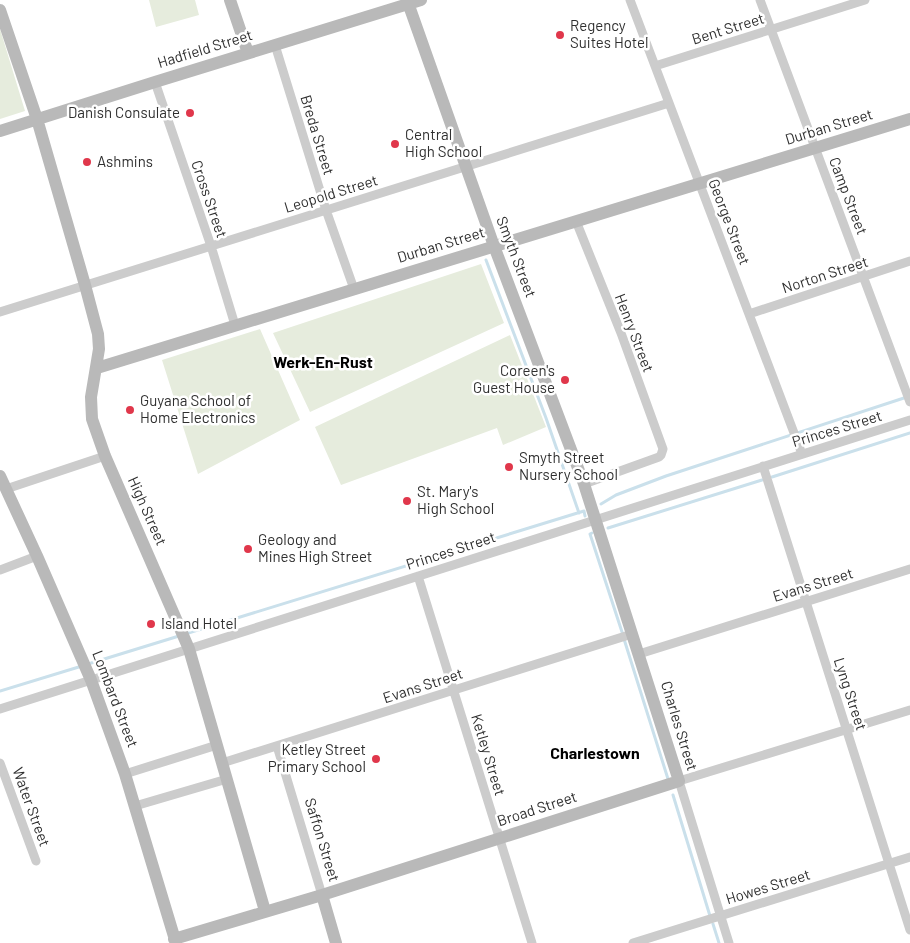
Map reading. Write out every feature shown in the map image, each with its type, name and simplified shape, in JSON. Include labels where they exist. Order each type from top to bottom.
[{"type":"main road","points":[[230,0],[248,53]]},
{"type":"main road","name":"Hadfield Street","points":[[0,131],[412,1]]},
{"type":"main road","name":"Smyth Street","points":[[412,1],[494,246],[596,520]]},
{"type":"main road","name":"High Street","points":[[0,10],[37,119],[98,334],[97,368],[91,397],[92,418],[105,456],[188,649],[265,911]]},
{"type":"main road","name":"Durban Street","points":[[97,368],[910,119]]},
{"type":"main road","name":"Lombard Street","points":[[0,476],[91,680],[125,774],[175,941]]},
{"type":"main road","name":"Charles Street","points":[[596,520],[679,781]]},
{"type":"main road","name":"Broad Street","points":[[175,941],[679,781]]},
{"type":"main road","name":"Saffon Street","points":[[322,895],[336,943]]},
{"type":"street","name":"George Street","points":[[630,0],[802,454]]},
{"type":"street","name":"Camp Street","points":[[760,0],[910,402]]},
{"type":"street","name":"Bent Street","points":[[655,66],[866,0]]},
{"type":"street","name":"Breda Street","points":[[275,45],[326,210],[354,289]]},
{"type":"street","name":"Cross Street","points":[[155,82],[211,246],[235,325]]},
{"type":"street","name":"Leopold Street","points":[[0,312],[669,103]]},
{"type":"street","name":"Henry Street","points":[[576,221],[621,333],[663,449],[659,457],[584,484]]},
{"type":"street","name":"Norton Street","points":[[749,314],[910,261]]},
{"type":"street","name":"Princes Street","points":[[0,708],[910,420]]},
{"type":"street","points":[[6,489],[105,456]]},
{"type":"street","name":"Lyng Street","points":[[763,466],[910,930]]},
{"type":"street","points":[[0,570],[37,556]]},
{"type":"street","name":"Evans Street","points":[[639,654],[910,570]]},
{"type":"street","name":"Ketley Street","points":[[418,576],[532,943]]},
{"type":"street","name":"Evans Street","points":[[222,763],[632,634]]},
{"type":"street","name":"Broad Street","points":[[679,781],[910,710]]},
{"type":"street","points":[[125,774],[217,745]]},
{"type":"street","name":"Saffon Street","points":[[277,746],[322,895]]},
{"type":"street","name":"Water Street","points":[[0,763],[36,861]]},
{"type":"street","points":[[135,806],[227,779]]},
{"type":"street","name":"Charles Street","points":[[679,781],[729,943]]},
{"type":"street","name":"Howes Street","points":[[633,943],[910,857]]},
{"type":"green space","points":[[149,0],[195,0],[199,15],[156,27]]},
{"type":"green space","points":[[0,29],[25,111],[0,119]]},
{"type":"green space","points":[[481,264],[504,323],[310,412],[273,333]]},
{"type":"green space","points":[[260,329],[300,420],[198,474],[162,360]]},
{"type":"green space","points":[[510,335],[546,427],[503,445],[497,428],[341,485],[315,427]]},
{"type":"waterway","points":[[486,260],[546,418],[579,513]]},
{"type":"waterway","points":[[601,504],[616,495],[666,476],[907,397]]},
{"type":"waterway","points":[[772,477],[910,433]]},
{"type":"waterway","points":[[608,528],[762,480]]},
{"type":"waterway","points":[[185,634],[584,511],[585,516]]},
{"type":"waterway","points":[[592,533],[590,534],[622,632]]},
{"type":"waterway","points":[[88,664],[179,636]]},
{"type":"waterway","points":[[624,639],[668,779]]},
{"type":"waterway","points":[[0,691],[82,666]]},
{"type":"waterway","points":[[673,795],[710,916]]},
{"type":"waterway","points":[[713,924],[719,943]]},
{"type":"place","name":"Regency Suites Hotel","points":[[560,35]]},
{"type":"place","name":"Danish Consulate","points":[[190,113]]},
{"type":"place","name":"Central High School","points":[[395,144]]},
{"type":"place","name":"Ashmins","points":[[87,162]]},
{"type":"place","name":"Coreen's Guest House","points":[[565,380]]},
{"type":"place","name":"Guyana School of Home Electronics","points":[[130,410]]},
{"type":"place","name":"Smyth Street Nursery School","points":[[509,467]]},
{"type":"place","name":"St. Mary's High School","points":[[407,501]]},
{"type":"place","name":"Geology and Mines High Street","points":[[248,549]]},
{"type":"place","name":"Island Hotel","points":[[151,624]]},
{"type":"place","name":"Ketley Street Primary School","points":[[376,759]]},
{"type":"district","name":"Werk-En-Rust","points":[[323,362]]},
{"type":"district","name":"Charlestown","points":[[595,753]]}]
